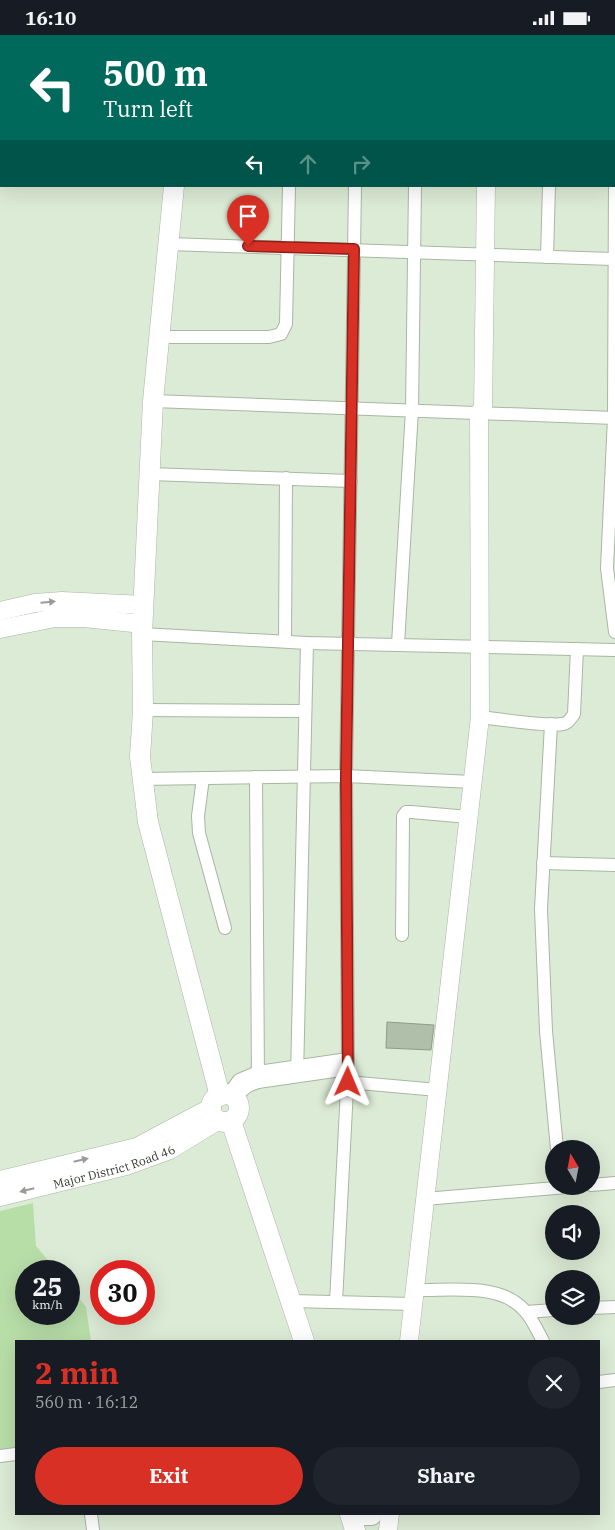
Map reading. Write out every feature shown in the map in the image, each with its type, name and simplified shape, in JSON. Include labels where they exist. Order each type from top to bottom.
[{"type":"main road","points":[[174,187],[153,401],[143,621],[143,710],[140,757],[142,779],[148,823],[224,1106],[304,1340]]},
{"type":"main road","points":[[409,1340],[480,717],[478,413],[483,410],[486,187]]},
{"type":"main road","points":[[0,611],[35,603],[62,601],[143,621]]},
{"type":"main road","points":[[0,629],[55,618],[143,621]]},
{"type":"main road","name":"Major District Road 46","points":[[0,1180],[137,1147],[224,1106]]},
{"type":"main road","name":"Major District Road 46","points":[[0,1197],[126,1166],[170,1150],[224,1106]]},
{"type":"main road","points":[[350,1515],[355,1530]]},
{"type":"main road","points":[[388,1530],[390,1515]]},
{"type":"street","points":[[160,337],[269,337],[281,334],[286,323],[289,187]]},
{"type":"street","points":[[336,1302],[348,1082],[346,776],[355,187]]},
{"type":"street","points":[[398,644],[412,410],[414,187]]},
{"type":"street","points":[[547,257],[549,187]]},
{"type":"street","points":[[615,187],[613,259],[614,418],[607,568],[615,632]]},
{"type":"street","points":[[169,245],[354,249],[485,256],[613,259]]},
{"type":"street","points":[[153,401],[614,418]]},
{"type":"street","points":[[150,474],[351,481]]},
{"type":"street","points":[[285,641],[286,478]]},
{"type":"street","points":[[143,621],[306,643],[615,650]]},
{"type":"street","points":[[297,1070],[306,643]]},
{"type":"street","points":[[480,717],[551,724],[564,724],[570,721],[574,714],[577,649]]},
{"type":"street","points":[[143,710],[304,711]]},
{"type":"street","points":[[551,724],[541,909],[544,990],[556,1140]]},
{"type":"street","points":[[142,779],[346,776],[473,782]]},
{"type":"street","points":[[256,777],[258,1077]]},
{"type":"street","points":[[203,778],[198,816],[199,833],[225,928]]},
{"type":"street","points":[[402,935],[403,816],[406,812],[411,812],[469,817]]},
{"type":"street","points":[[543,863],[615,865]]},
{"type":"street","points":[[224,1106],[258,1077],[348,1064]]},
{"type":"street","points":[[348,1082],[438,1090]]},
{"type":"street","points":[[600,1184],[615,1183]]},
{"type":"street","points":[[425,1199],[545,1188]]},
{"type":"street","points":[[291,1301],[336,1302],[490,1292],[516,1303],[526,1312],[542,1340]]},
{"type":"street","points":[[600,1308],[615,1307]]},
{"type":"street","points":[[526,1312],[545,1311]]},
{"type":"street","points":[[600,1381],[615,1380]]},
{"type":"street","points":[[0,1456],[15,1454]]},
{"type":"street","points":[[91,1515],[93,1530]]},
{"type":"green space","points":[[33,1203],[36,1246],[48,1260],[15,1260],[15,1325],[80,1325],[80,1300],[86,1307],[91,1340],[15,1340],[15,1448],[0,1450],[0,1211]]},
{"type":"building","points":[[387,1022],[434,1025],[431,1050],[386,1048]]},
{"type":"route","points":[[248,246],[354,249],[346,776],[348,1082]]}]
